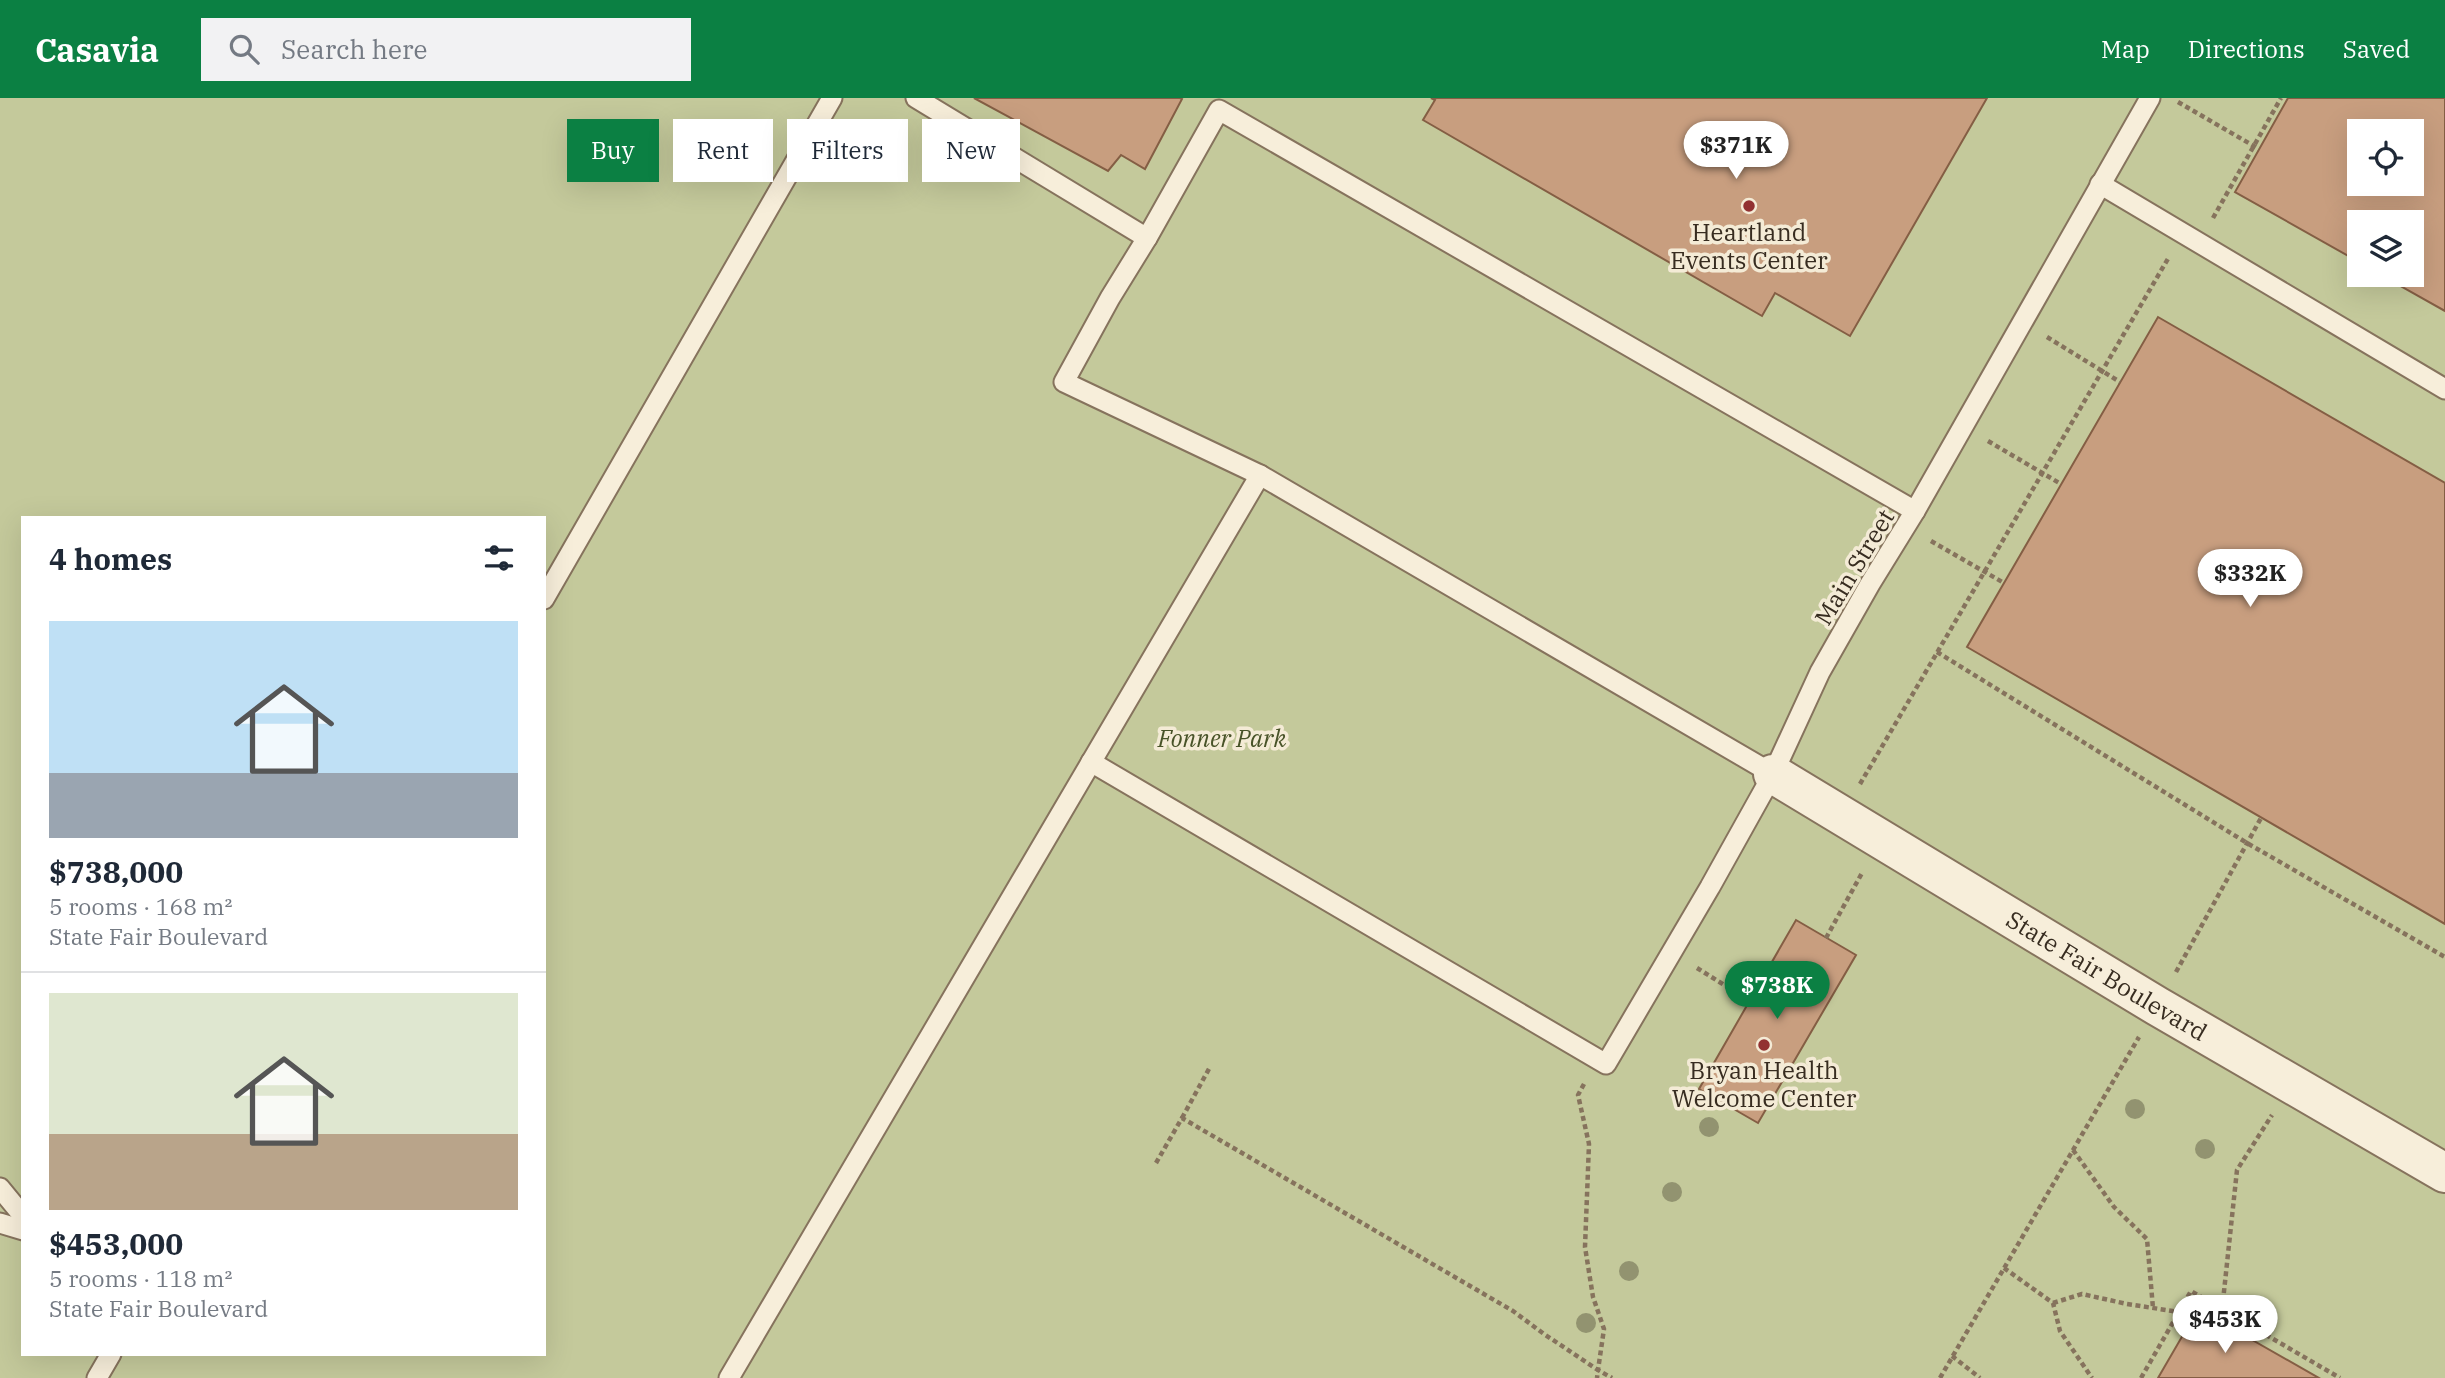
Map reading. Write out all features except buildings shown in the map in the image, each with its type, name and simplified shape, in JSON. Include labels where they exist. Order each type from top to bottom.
[{"type":"street","name":"State Fair Boulevard","points":[[1773,774],[2157,1006],[2445,1173]]},
{"type":"lane","points":[[546,596],[832,98]]},
{"type":"lane","points":[[916,98],[1147,238]]},
{"type":"lane","name":"Main Street","points":[[1602,1062],[1672,953],[1773,774],[1820,672],[1911,519],[2150,98]]},
{"type":"lane","points":[[1773,774],[1260,475],[1064,382],[1219,110],[1911,519]]},
{"type":"lane","points":[[2100,184],[2445,389]]},
{"type":"lane","points":[[729,1378],[1260,475]]},
{"type":"lane","points":[[1091,762],[1602,1062]]},
{"type":"lane","points":[[0,1188],[21,1214]]},
{"type":"lane","points":[[0,1223],[21,1229]]},
{"type":"lane","points":[[97,1378],[110,1356]]},
{"type":"path","points":[[2172,98],[2257,148]]},
{"type":"path","points":[[1841,815],[2102,371],[2191,238],[2257,148],[2281,98]]},
{"type":"path","points":[[2022,322],[2120,382]]},
{"type":"path","points":[[1963,427],[2061,484]]},
{"type":"path","points":[[1911,519],[1984,572],[2004,583]]},
{"type":"path","points":[[1937,652],[2247,843],[2445,957]]},
{"type":"path","points":[[1940,1378],[2157,1006],[2261,818]]},
{"type":"path","points":[[1826,937],[1881,839]]},
{"type":"path","points":[[1672,953],[1750,1001]]},
{"type":"path","points":[[1597,1378],[1604,1329],[1594,1297],[1585,1247],[1589,1144],[1578,1095],[1602,1062]]},
{"type":"path","points":[[1156,1163],[1210,1067]]},
{"type":"path","points":[[2222,1310],[2238,1170],[2292,1084]]},
{"type":"path","points":[[1182,1118],[1513,1311],[1612,1378]]},
{"type":"path","points":[[2073,1150],[2114,1207],[2147,1239],[2154,1308]]},
{"type":"path","points":[[2004,1268],[2053,1303],[2060,1331],[2093,1378]]},
{"type":"path","points":[[2141,1378],[2191,1291],[2340,1378]]},
{"type":"path","points":[[2053,1303],[2082,1294],[2179,1312]]},
{"type":"path","points":[[1952,1356],[1980,1378]]},
{"type":"green space","name":"Fonner Park","points":[[0,98],[2445,98],[2445,1378],[0,1378]]},
{"type":"place","name":"Heartland Events Center","points":[[1749,206]]},
{"type":"place","name":"Bryan Health Welcome Center","points":[[1764,1045]]}]
